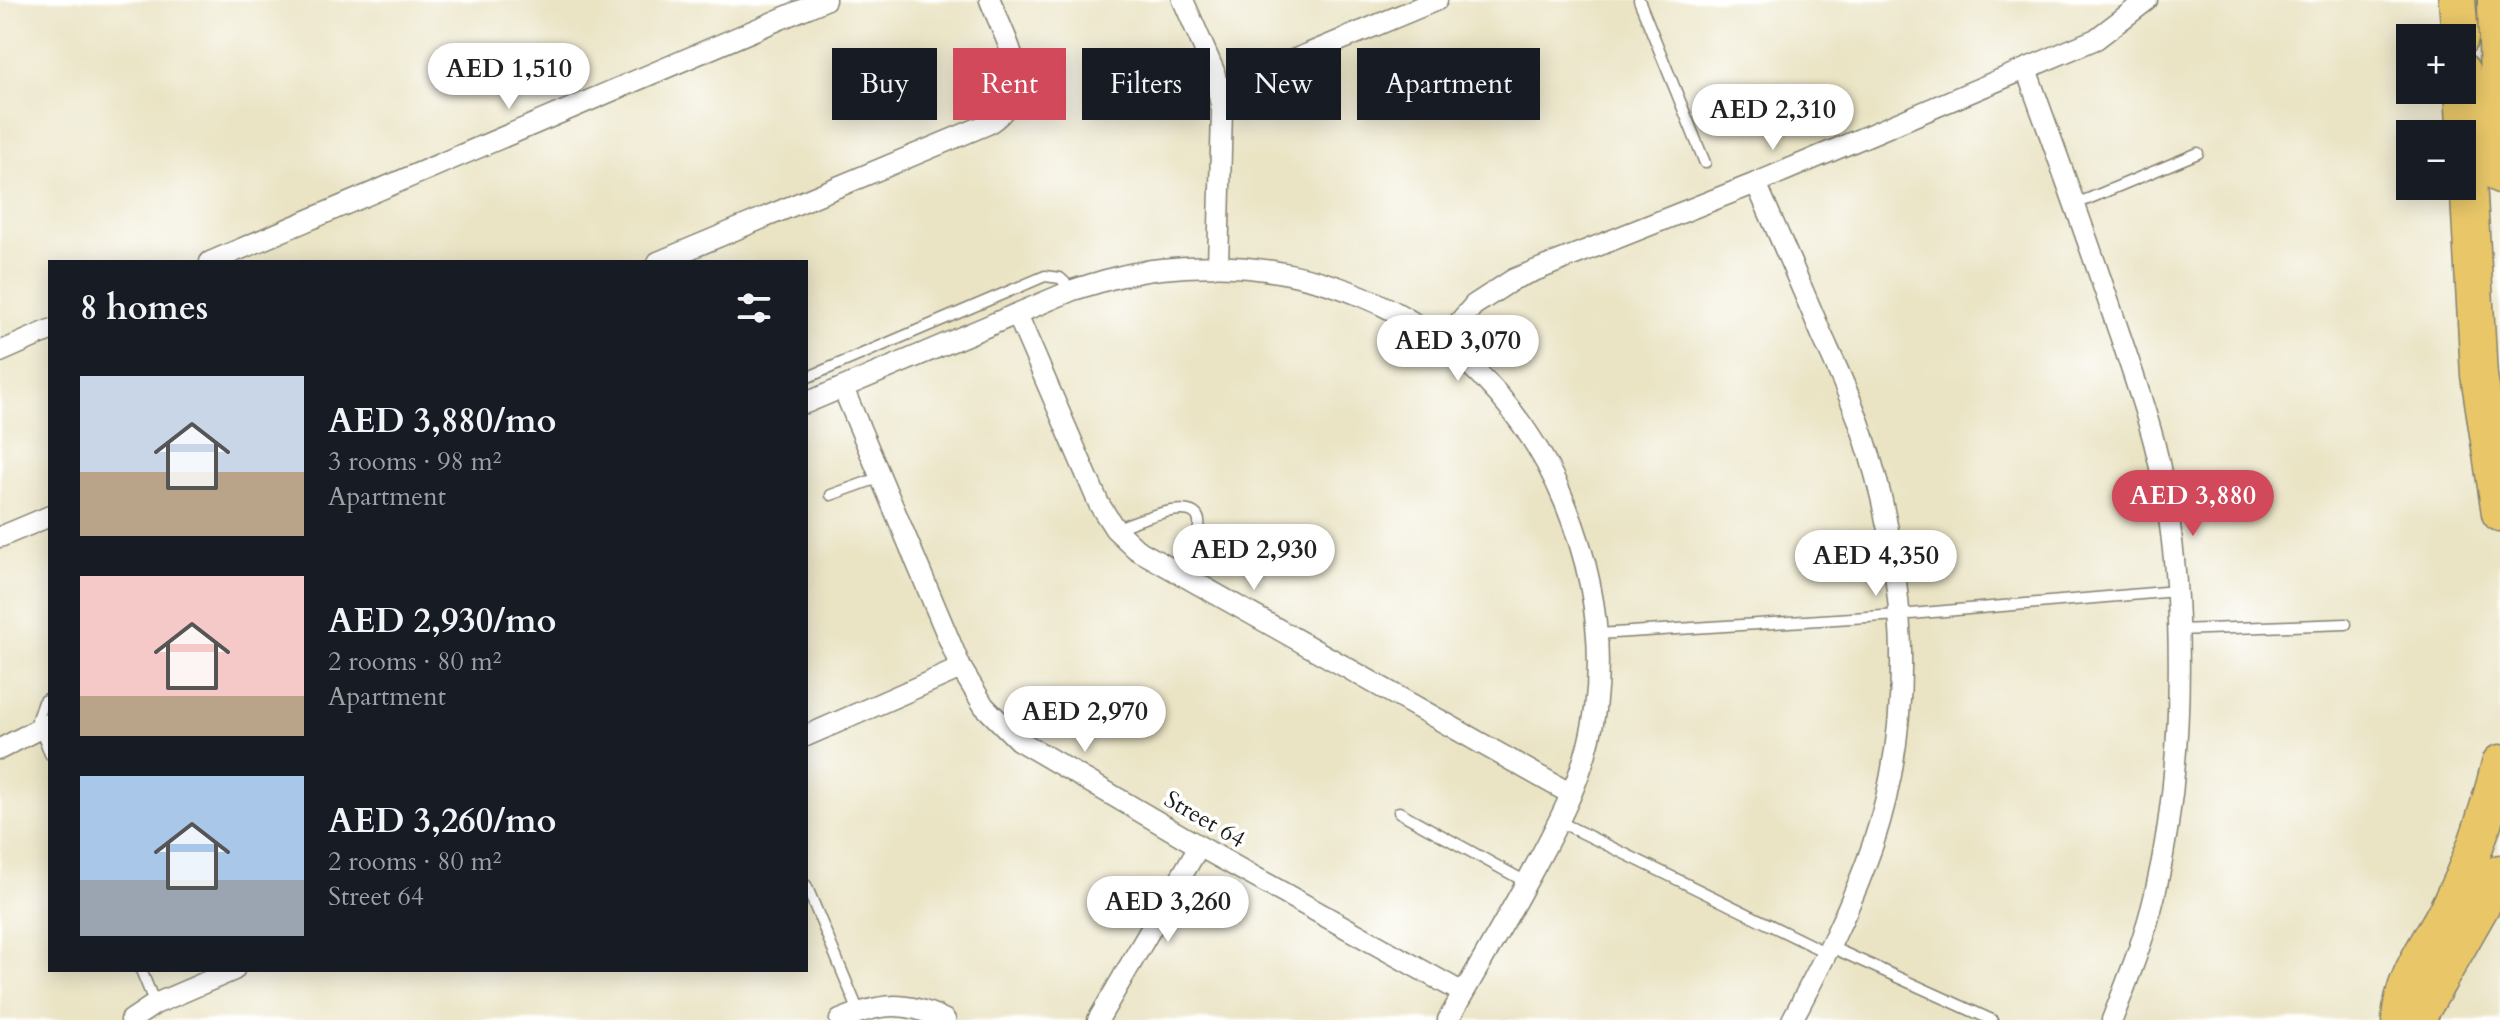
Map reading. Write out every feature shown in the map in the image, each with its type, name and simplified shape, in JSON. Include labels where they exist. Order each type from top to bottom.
[{"type":"highway","points":[[2457,0],[2459,24]]},
{"type":"highway","points":[[2496,0],[2500,175]]},
{"type":"highway","points":[[2465,104],[2500,513]]},
{"type":"highway","points":[[2400,1020],[2409,977],[2465,871],[2480,833],[2500,763]]},
{"type":"highway","points":[[2416,1020],[2500,873]]},
{"type":"street","points":[[215,260],[825,0]]},
{"type":"street","points":[[663,260],[988,124],[1000,116],[1014,94],[1016,66],[990,0]]},
{"type":"street","points":[[1183,0],[1219,91],[1223,129],[1218,266]]},
{"type":"street","points":[[1219,91],[1437,0]]},
{"type":"street","points":[[1443,341],[1474,305],[1514,279],[1756,183],[2096,39],[2147,0]]},
{"type":"street","points":[[2026,69],[2076,204],[2155,444],[2171,534],[2178,630],[2175,740],[2164,846],[2142,940],[2112,1020]]},
{"type":"street","points":[[1756,183],[1862,431],[1887,521],[1899,615],[1901,672],[1897,729],[1888,786],[1874,841],[1855,895],[1792,1020]]},
{"type":"street","points":[[808,402],[1073,290],[1158,269],[1218,266],[1294,274],[1330,283],[1405,317],[1443,341],[1479,372],[1509,406],[1535,443],[1572,520],[1594,599],[1599,674],[1588,750],[1560,822],[1448,1020]]},
{"type":"street","points":[[1017,314],[1092,491],[1115,529],[1136,549],[1179,576],[1571,794]]},
{"type":"street","points":[[0,352],[48,331]]},
{"type":"street","name":"Street 64","points":[[843,388],[961,668],[984,706],[1018,740],[1199,846],[1463,993]]},
{"type":"street","points":[[0,537],[48,517]]},
{"type":"street","points":[[808,735],[961,668]]},
{"type":"street","points":[[0,749],[44,725]]},
{"type":"street","points":[[1098,1020],[1199,846]]},
{"type":"street","points":[[131,1020],[155,1004],[229,972]]},
{"type":"street","points":[[849,1016],[880,1006],[901,1005],[922,1009],[945,1020]]},
{"type":"lane","points":[[1639,0],[1705,163]]},
{"type":"lane","points":[[2076,204],[2198,153]]},
{"type":"lane","points":[[808,377],[1045,276],[1060,278],[1073,290]]},
{"type":"lane","points":[[831,495],[881,477]]},
{"type":"lane","points":[[1115,529],[1180,508],[1194,513],[1199,523],[1198,533],[1179,576]]},
{"type":"lane","points":[[1598,634],[1899,615],[2176,591]]},
{"type":"lane","points":[[2178,630],[2346,624]]},
{"type":"lane","points":[[44,725],[38,711],[48,698]]},
{"type":"lane","points":[[1399,812],[1526,882]]},
{"type":"lane","points":[[1560,822],[1829,950],[1992,1020]]},
{"type":"lane","points":[[808,891],[849,1016]]},
{"type":"lane","points":[[142,972],[155,1004]]}]
